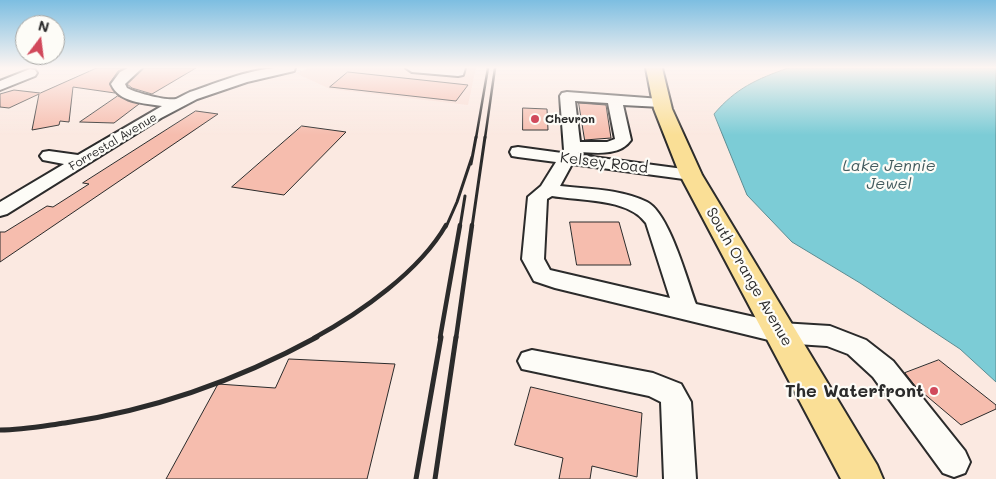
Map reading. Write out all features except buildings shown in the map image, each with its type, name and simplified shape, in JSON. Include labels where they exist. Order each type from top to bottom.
[{"type":"main road","name":"South Orange Avenue","points":[[659,90],[669,127],[691,175],[863,479]]},
{"type":"street","points":[[121,90],[132,96],[176,104]]},
{"type":"street","name":"Forrestal Avenue","points":[[0,210],[176,104],[207,90]]},
{"type":"street","points":[[661,102],[566,96],[570,153],[548,190],[538,196],[533,259],[542,275],[555,280],[781,334],[830,336],[857,347],[883,369],[954,462]]},
{"type":"street","points":[[570,153],[612,147],[622,143],[615,100]]},
{"type":"street","name":"Kelsey Road","points":[[518,152],[570,153],[691,175]]},
{"type":"street","points":[[48,156],[80,161]]},
{"type":"street","points":[[548,190],[623,202],[640,206],[649,213],[656,223],[687,312]]},
{"type":"street","points":[[532,361],[653,385],[671,393],[676,402],[680,479]]},
{"type":"shaded area","points":[[342,90],[471,90],[468,105]]},
{"type":"water","name":"Lake Jennie Jewel","points":[[996,90],[996,382],[960,349],[860,283],[792,242],[747,195],[714,114],[730,97],[739,91]]},
{"type":"railway","points":[[476,138],[484,90]]},
{"type":"railway","points":[[485,138],[492,90]]},
{"type":"railway","points":[[471,164],[476,137]]},
{"type":"railway","points":[[472,227],[485,137]]},
{"type":"railway","points":[[446,227],[457,202],[472,157]]},
{"type":"railway","points":[[460,227],[465,196]]},
{"type":"railway","points":[[314,338],[332,328],[388,289],[421,259],[446,225]]},
{"type":"railway","points":[[440,338],[460,225]]},
{"type":"railway","points":[[456,338],[472,225]]},
{"type":"railway","points":[[0,430],[65,423],[131,410],[163,401],[226,380],[287,353],[317,337]]},
{"type":"railway","points":[[416,479],[441,337]]},
{"type":"railway","points":[[435,479],[456,337]]},
{"type":"place","name":"Chevron","points":[[535,119]]},
{"type":"place","name":"The Waterfront","points":[[934,391]]}]
